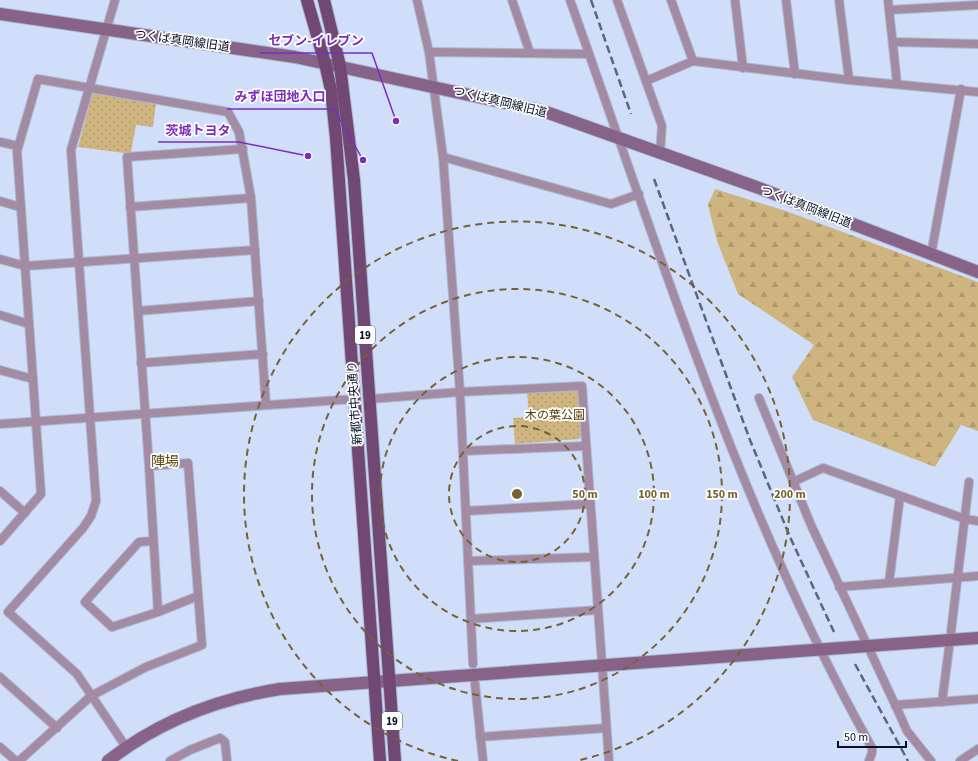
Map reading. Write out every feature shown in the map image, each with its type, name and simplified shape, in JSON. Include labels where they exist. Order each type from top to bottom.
[{"type":"main road","name":"新都市中央通り","points":[[307,0],[331,90],[355,399],[373,682],[380,761]]},
{"type":"main road","name":"新都市中央通り","points":[[324,0],[340,66],[354,180],[390,680],[394,761]]},
{"type":"street","points":[[115,0],[71,150],[96,489],[94,508],[83,528],[4,610],[77,674],[126,747]]},
{"type":"street","points":[[417,0],[434,86],[443,157],[460,392],[473,664]]},
{"type":"street","points":[[512,0],[530,53]]},
{"type":"street","points":[[570,0],[733,451],[765,527],[821,650],[872,748],[872,753],[868,761]]},
{"type":"street","points":[[617,0],[662,126],[660,153]]},
{"type":"street","points":[[672,0],[693,61]]},
{"type":"street","points":[[735,0],[743,68]]},
{"type":"street","points":[[786,0],[795,74]]},
{"type":"street","points":[[839,0],[849,80]]},
{"type":"street","points":[[888,0],[897,83]]},
{"type":"street","points":[[889,10],[978,5]]},
{"type":"street","name":"つくば真岡線旧道","points":[[0,14],[288,56],[434,86],[543,111],[759,188],[978,272]]},
{"type":"street","points":[[893,42],[978,44]]},
{"type":"street","points":[[428,52],[590,54]]},
{"type":"street","points":[[646,81],[693,61],[849,80],[897,83],[978,92]]},
{"type":"street","points":[[0,541],[41,494],[20,208],[18,146],[38,79],[228,112],[240,132],[251,198],[266,405]]},
{"type":"street","points":[[931,255],[961,89]]},
{"type":"street","points":[[0,142],[18,146]]},
{"type":"street","points":[[158,612],[127,157],[243,149]]},
{"type":"street","points":[[443,157],[611,204],[639,194]]},
{"type":"street","points":[[130,207],[251,198]]},
{"type":"street","points":[[0,201],[20,208]]},
{"type":"street","points":[[0,259],[25,266],[255,250]]},
{"type":"street","points":[[138,311],[259,301]]},
{"type":"street","points":[[0,315],[29,324]]},
{"type":"street","points":[[141,363],[263,354]]},
{"type":"street","points":[[0,370],[33,379]]},
{"type":"street","points":[[370,399],[460,392],[582,386],[609,761]]},
{"type":"street","points":[[758,398],[839,587],[907,731],[931,761]]},
{"type":"street","points":[[0,424],[355,399]]},
{"type":"street","points":[[463,450],[586,446]]},
{"type":"street","points":[[20,761],[91,696],[146,667],[202,645],[188,463],[149,466]]},
{"type":"street","points":[[793,482],[823,468],[978,522]]},
{"type":"street","points":[[951,632],[969,482]]},
{"type":"street","points":[[0,491],[25,513]]},
{"type":"street","points":[[889,583],[900,496]]},
{"type":"street","points":[[466,511],[590,504]]},
{"type":"street","points":[[153,541],[139,542],[85,602],[112,627],[158,612],[198,596]]},
{"type":"street","points":[[468,561],[594,556]]},
{"type":"street","points":[[839,587],[978,576]]},
{"type":"street","points":[[471,619],[598,610]]},
{"type":"street","points":[[108,761],[126,747],[177,719],[202,708],[240,697],[280,690],[390,680],[978,638]]},
{"type":"street","points":[[942,702],[949,648]]},
{"type":"street","points":[[0,677],[57,728]]},
{"type":"street","points":[[475,684],[483,761]]},
{"type":"street","points":[[895,705],[978,699]]},
{"type":"street","points":[[480,738],[606,728]]},
{"type":"street","points":[[170,761],[190,750],[220,738],[225,742],[226,761]]},
{"type":"street","points":[[0,747],[16,761]]},
{"type":"street","points":[[960,761],[978,749]]},
{"type":"green space","points":[[97,93],[156,103],[153,127],[136,125],[131,152],[124,153],[78,147],[92,95]]},
{"type":"green space","points":[[715,189],[786,211],[978,282],[978,431],[961,425],[935,467],[813,420],[792,377],[814,345],[738,294],[717,241],[708,205]]},
{"type":"green space","name":"木の葉公園","points":[[576,388],[579,392],[582,436],[579,439],[515,444],[513,418],[529,417],[527,392]]},
{"type":"railway","points":[[591,0],[631,114]]},
{"type":"railway","points":[[654,179],[750,440],[790,537],[834,632]]},
{"type":"railway","points":[[855,664],[908,761]]},
{"type":"place","name":"セブン-イレブン","points":[[396,121]]},
{"type":"place","name":"茨城トヨタ","points":[[308,156]]},
{"type":"place","name":"みずほ団地入口","points":[[363,160]]},
{"type":"district","name":"陣場","points":[[165,462]]}]
